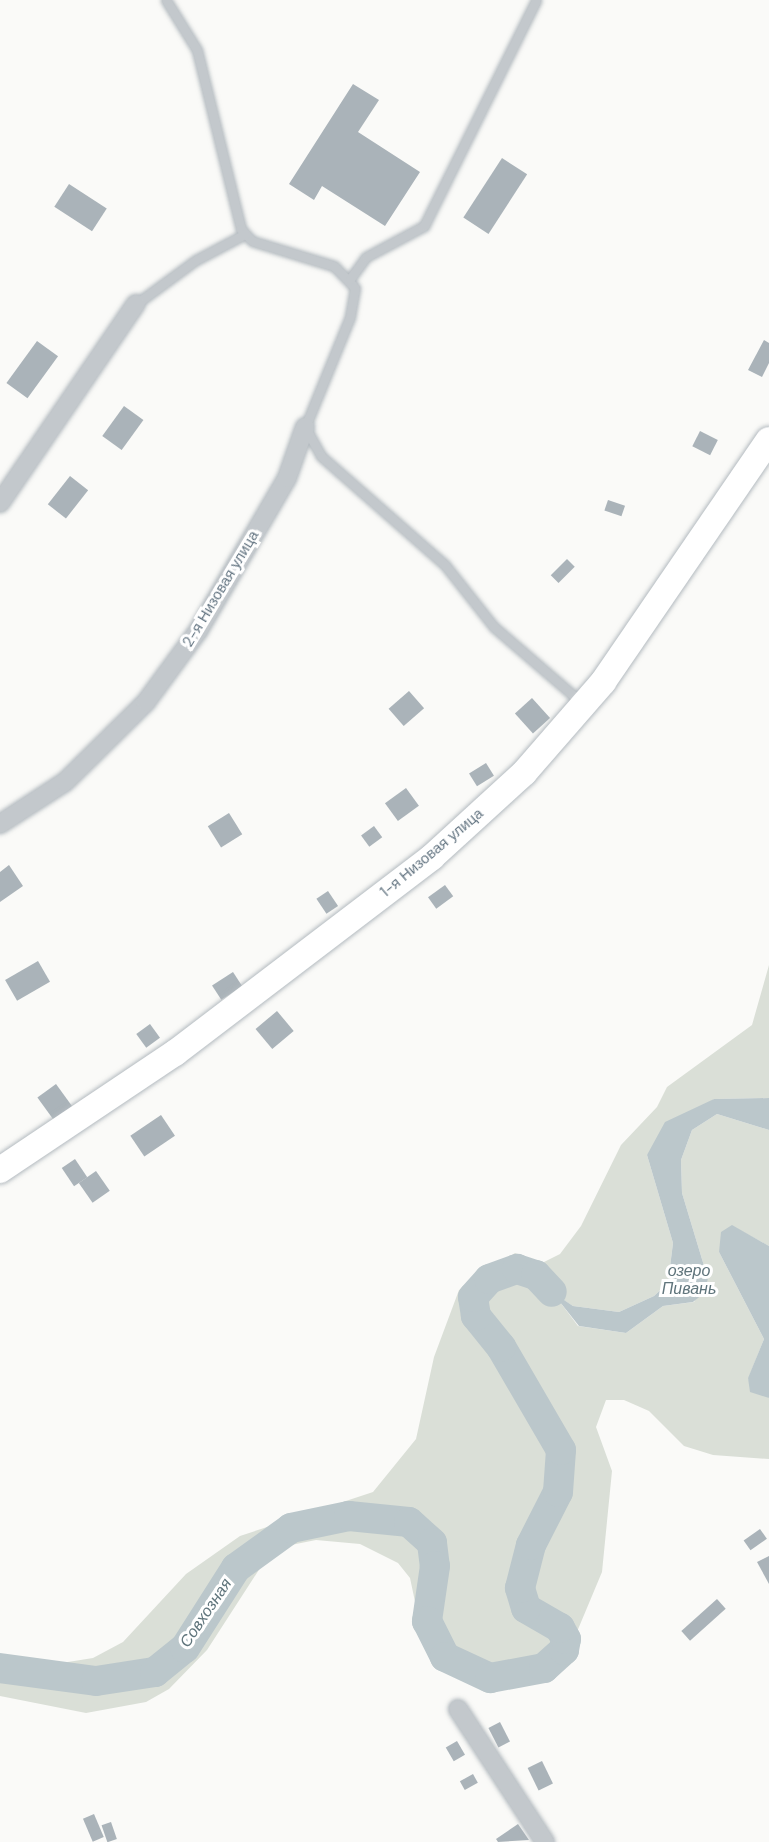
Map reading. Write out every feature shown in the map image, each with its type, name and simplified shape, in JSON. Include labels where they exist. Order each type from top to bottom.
[{"type":"street","points":[[0,503],[136,304]]},
{"type":"street","name":"2-я Низовая улица","points":[[0,824],[65,783],[146,702],[198,631],[287,478],[305,427]]},
{"type":"street","name":"1-я Низовая улица","points":[[0,1170],[175,1053],[432,857],[524,773],[584,704],[769,440]]},
{"type":"street","points":[[459,1709],[544,1842]]},
{"type":"lane","points":[[166,0],[197,50],[245,234]]},
{"type":"lane","points":[[350,279],[366,257],[424,226],[536,0]]},
{"type":"lane","points":[[136,304],[196,260],[245,234],[326,262],[350,279],[356,292],[353,308],[305,427],[321,456],[445,565],[494,627],[584,704]]},
{"type":"shaded area","points":[[769,965],[769,1098],[714,1099],[647,1155],[673,1243],[668,1283],[654,1296],[619,1312],[573,1306],[554,1294],[578,1326],[626,1333],[663,1306],[694,1302],[708,1279],[682,1193],[681,1160],[692,1130],[717,1114],[769,1130],[769,1246],[732,1226],[719,1252],[764,1339],[748,1379],[769,1398],[769,1459],[713,1455],[684,1446],[649,1411],[624,1400],[606,1400],[596,1427],[612,1471],[602,1572],[561,1670],[519,1683],[485,1681],[440,1662],[421,1630],[410,1578],[398,1563],[360,1544],[316,1540],[291,1545],[264,1562],[207,1650],[169,1689],[146,1702],[86,1713],[0,1696],[0,1662],[49,1665],[93,1658],[123,1642],[186,1574],[240,1536],[373,1492],[416,1439],[434,1357],[459,1290],[515,1253],[542,1263],[560,1254],[581,1226],[621,1145],[657,1107],[667,1087],[752,1025]]},
{"type":"water","name":"озеро Пивань","points":[[769,1098],[769,1130],[717,1114],[692,1130],[681,1160],[682,1193],[708,1279],[703,1294],[693,1302],[663,1306],[626,1333],[579,1326],[552,1292],[573,1306],[619,1312],[654,1296],[668,1283],[673,1243],[647,1155],[665,1122],[714,1099]]},
{"type":"water","points":[[732,1225],[769,1246],[769,1398],[750,1392],[748,1378],[764,1339],[719,1252],[721,1232]]},
{"type":"building","points":[[353,84],[379,100],[358,132],[420,172],[385,226],[322,186],[314,200],[289,184]]},
{"type":"building","points":[[502,158],[527,174],[488,234],[463,218]]},
{"type":"building","points":[[69,184],[107,209],[92,231],[54,207]]},
{"type":"building","points":[[764,340],[769,343],[769,363],[762,377],[748,370]]},
{"type":"building","points":[[37,341],[58,356],[27,398],[6,383]]},
{"type":"building","points":[[124,406],[143,420],[122,450],[102,436]]},
{"type":"building","points":[[700,431],[718,440],[710,455],[692,446]]},
{"type":"building","points":[[70,476],[88,490],[66,519],[48,504]]},
{"type":"building","points":[[608,500],[625,506],[621,516],[604,510]]},
{"type":"building","points":[[567,559],[575,567],[559,583],[551,575]]},
{"type":"building","points":[[409,691],[424,708],[404,726],[389,709]]},
{"type":"building","points":[[532,698],[550,718],[533,733],[515,713]]},
{"type":"building","points":[[486,763],[494,776],[477,786],[469,774]]},
{"type":"building","points":[[406,788],[419,806],[398,821],[385,803]]},
{"type":"building","points":[[229,813],[242,834],[221,847],[208,826]]},
{"type":"building","points":[[374,826],[382,837],[369,847],[361,835]]},
{"type":"building","points":[[9,865],[23,886],[0,902],[0,872]]},
{"type":"building","points":[[445,885],[453,896],[436,909],[428,897]]},
{"type":"building","points":[[328,891],[338,906],[326,914],[316,899]]},
{"type":"building","points":[[38,961],[50,982],[17,1001],[5,980]]},
{"type":"building","points":[[233,972],[242,986],[221,1000],[212,986]]},
{"type":"building","points":[[277,1011],[294,1031],[272,1049],[256,1029]]},
{"type":"building","points":[[150,1024],[160,1038],[146,1048],[136,1034]]},
{"type":"building","points":[[56,1084],[73,1107],[54,1121],[37,1098]]},
{"type":"building","points":[[161,1115],[175,1136],[144,1156],[130,1136]]},
{"type":"building","points":[[75,1159],[87,1177],[74,1186],[62,1168]]},
{"type":"building","points":[[96,1171],[110,1191],[93,1203],[79,1183]]},
{"type":"building","points":[[760,1529],[767,1539],[750,1550],[744,1540]]},
{"type":"building","points":[[769,1556],[769,1584],[757,1562]]},
{"type":"building","points":[[717,1599],[726,1609],[690,1641],[681,1631]]},
{"type":"building","points":[[500,1722],[510,1742],[498,1748],[488,1728]]},
{"type":"building","points":[[457,1741],[465,1755],[454,1761],[446,1747]]},
{"type":"building","points":[[542,1761],[553,1783],[539,1790],[528,1768]]},
{"type":"building","points":[[473,1774],[478,1783],[465,1790],[460,1781]]},
{"type":"building","points":[[94,1814],[104,1837],[93,1842],[83,1819]]},
{"type":"building","points":[[111,1822],[117,1839],[107,1842],[102,1825]]},
{"type":"building","points":[[518,1824],[529,1840],[498,1842],[496,1839]]},
{"type":"waterway","name":"Совхозная","points":[[0,1668],[96,1681],[155,1672],[185,1648],[236,1568],[291,1528],[349,1516],[409,1522],[432,1543],[435,1566],[427,1621],[445,1657],[490,1678],[544,1668],[564,1650],[566,1639],[560,1628],[526,1608],[520,1588],[531,1545],[558,1492],[561,1450],[501,1347],[476,1316],[473,1297],[489,1279],[517,1269],[536,1275],[552,1292]]}]
